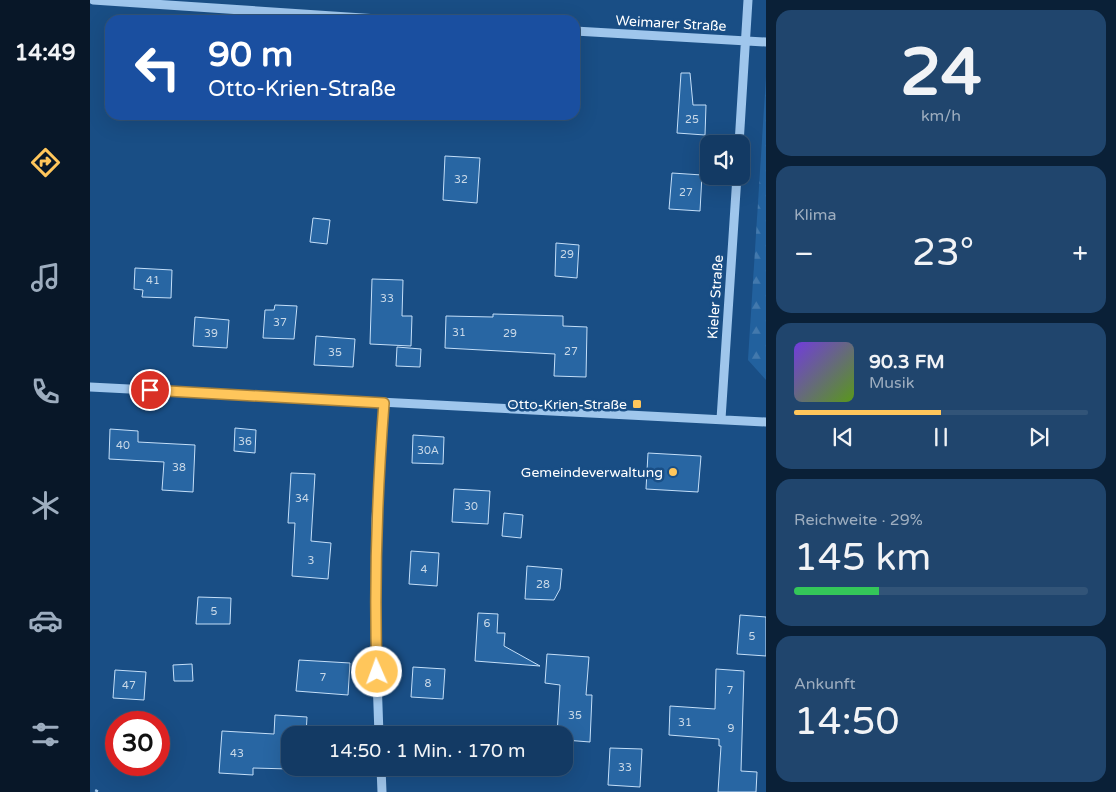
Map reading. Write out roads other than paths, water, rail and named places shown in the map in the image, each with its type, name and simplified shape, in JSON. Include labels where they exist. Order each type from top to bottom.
[{"type":"street","points":[[93,0],[317,15]]},
{"type":"street","points":[[739,135],[748,0]]},
{"type":"street","name":"Weimarer Straße","points":[[580,31],[766,42]]},
{"type":"street","name":"Kieler Straße","points":[[721,420],[736,185]]},
{"type":"street","points":[[90,387],[766,422]]},
{"type":"street","points":[[380,726],[375,620],[376,519],[384,403]]},
{"type":"street","points":[[381,776],[382,792]]},
{"type":"place","name":"Otto-Krien-Straße","points":[[637,404]]},
{"type":"place","name":"Gemeindeverwaltung","points":[[673,472]]}]
